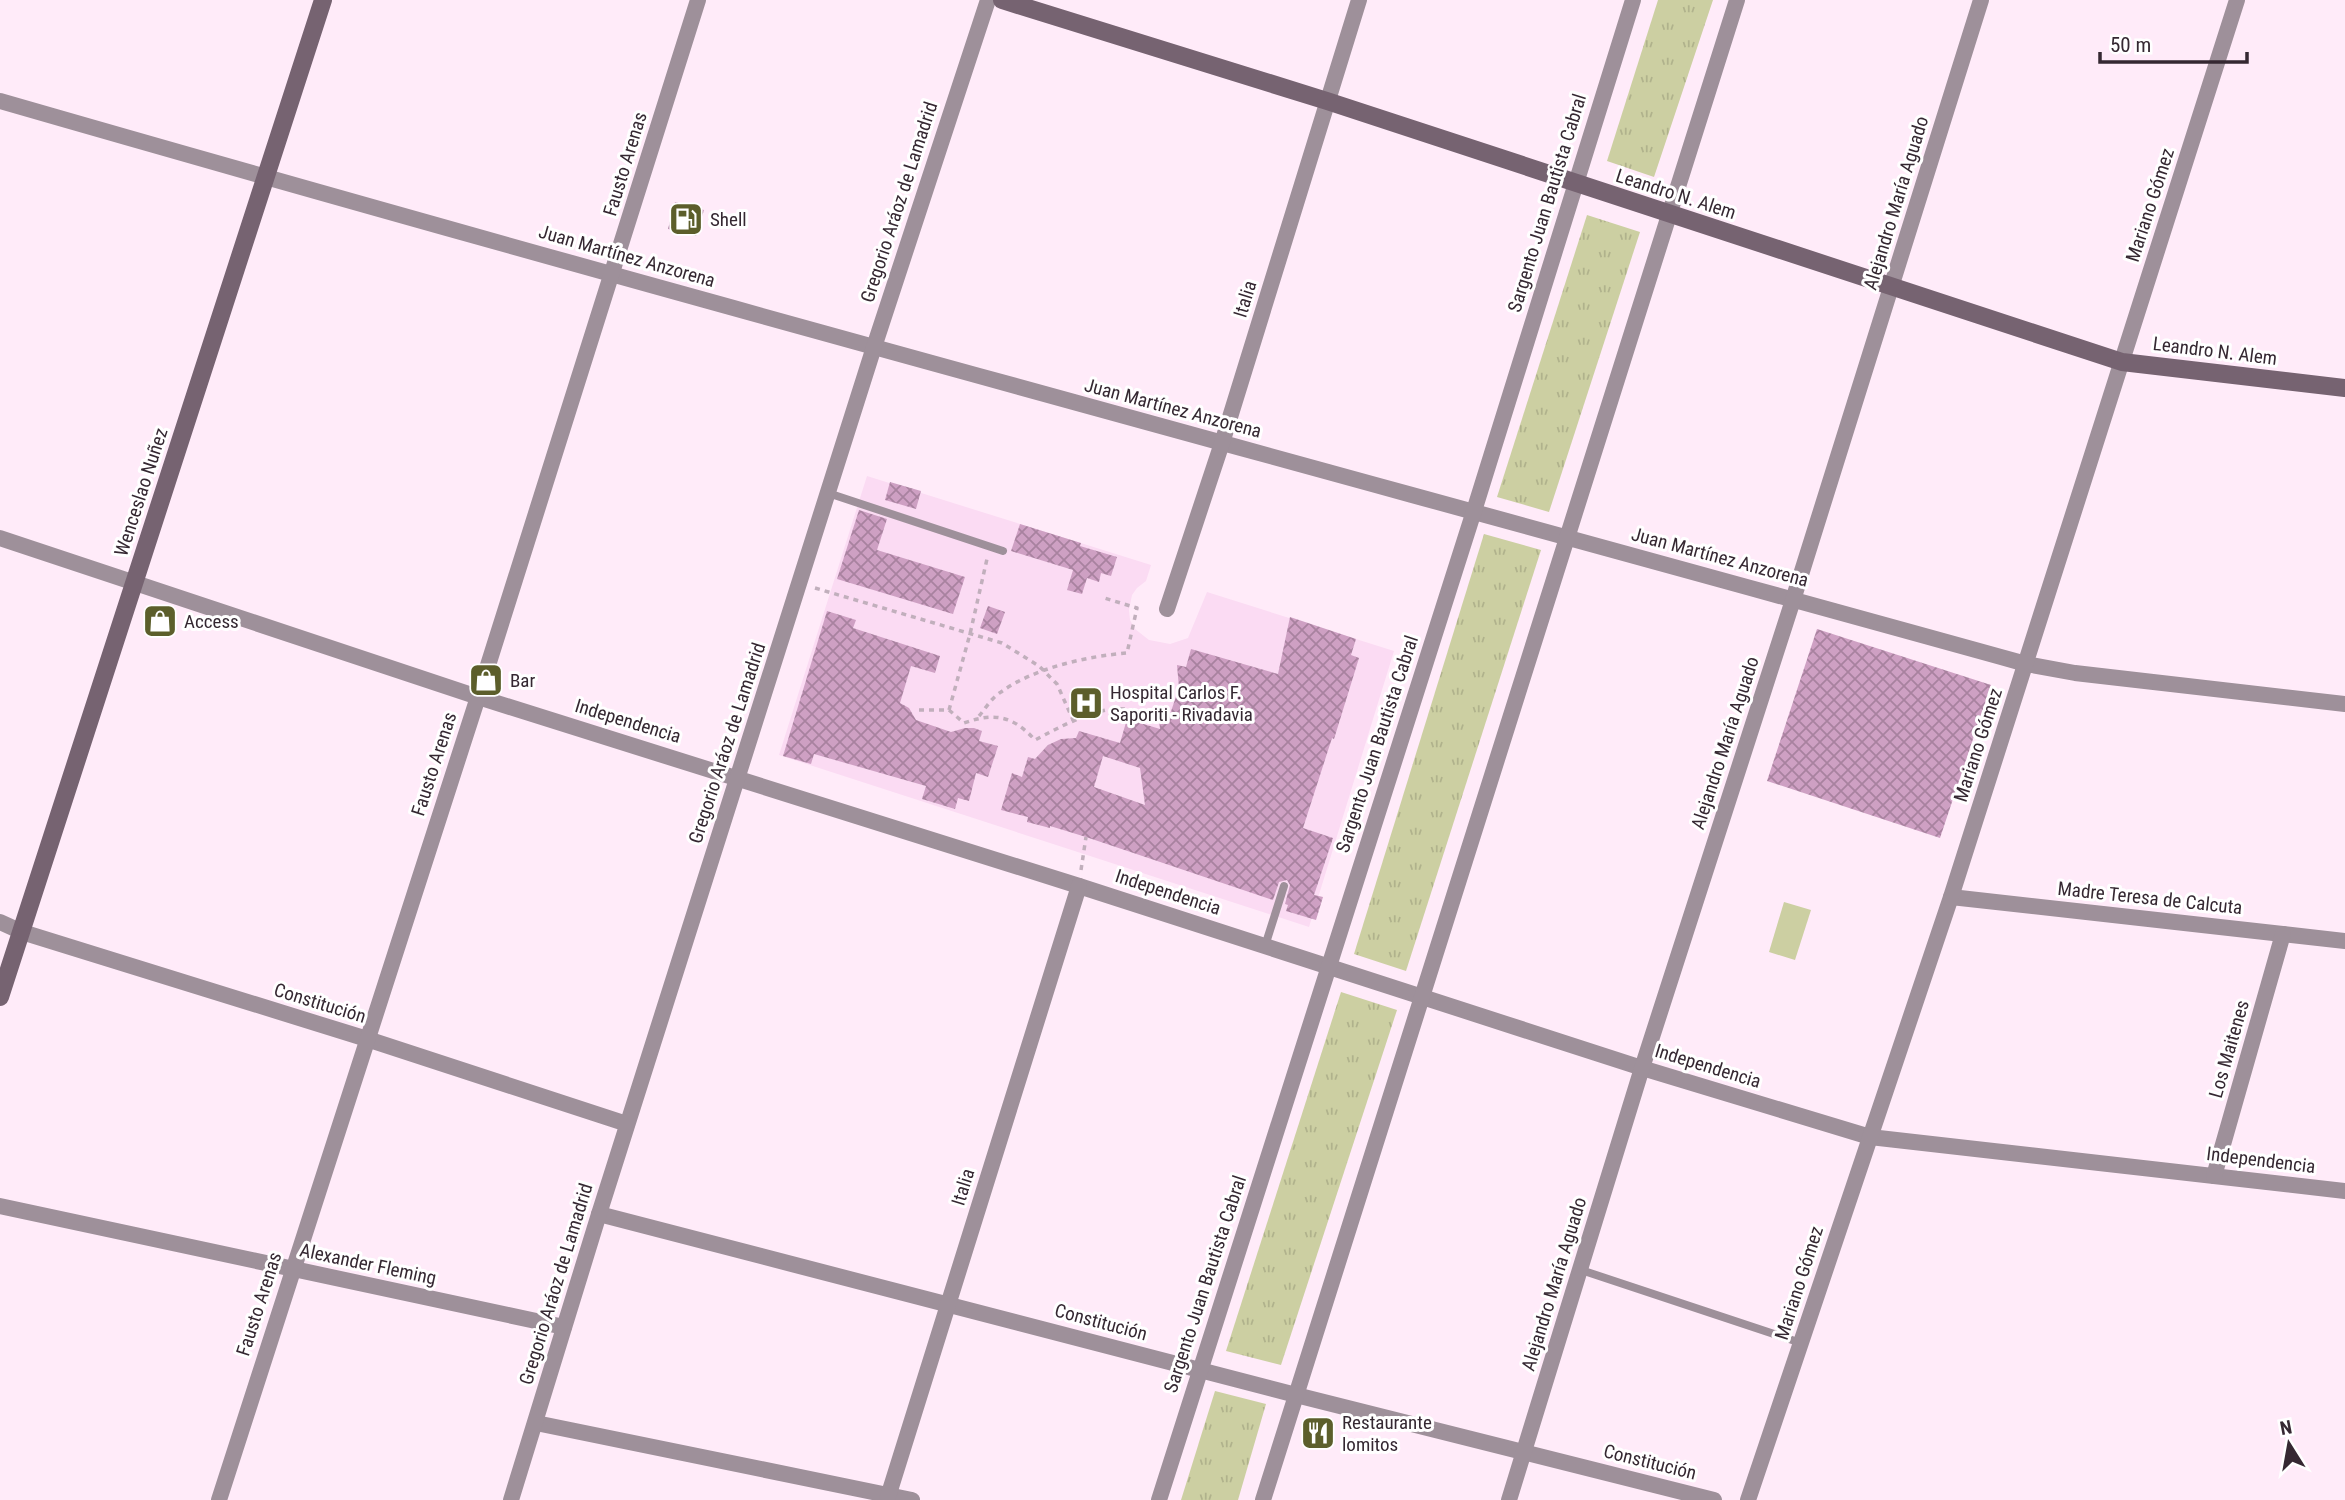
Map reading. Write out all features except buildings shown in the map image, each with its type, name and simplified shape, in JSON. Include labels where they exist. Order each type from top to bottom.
[{"type":"street","name":"Wenceslao Nuñez","points":[[0,997],[323,0]]},
{"type":"street","name":"Fausto Arenas","points":[[219,1500],[478,697],[698,0]]},
{"type":"street","name":"Gregorio Aráoz de Lamadrid","points":[[511,1500],[627,1124],[874,347],[988,0]]},
{"type":"street","name":"Leandro N. Alem","points":[[1002,0],[1327,101],[2122,362],[2345,388]]},
{"type":"street","name":"Italia","points":[[1167,609],[1223,443],[1359,0]]},
{"type":"street","name":"Sargento Juan Bautista Cabral","points":[[1159,1500],[1474,511],[1633,0]]},
{"type":"street","points":[[1263,1500],[1737,0]]},
{"type":"street","name":"Alejandro María Aguado","points":[[1509,1500],[1642,1068],[1793,600],[1981,0]]},
{"type":"street","name":"Mariano Gómez","points":[[1748,1500],[1951,897],[2237,0]]},
{"type":"street","name":"Juan Martínez Anzorena","points":[[0,101],[874,347],[2026,664],[2075,673],[2345,704]]},
{"type":"street","name":"Independencia","points":[[0,538],[478,697],[1079,886],[1423,999],[1870,1137],[2345,1191]]},
{"type":"street","name":"Italia","points":[[888,1497],[1079,886]]},
{"type":"street","name":"Madre Teresa de Calcuta","points":[[1951,897],[2345,941]]},
{"type":"street","name":"Constitución","points":[[0,922],[22,932],[627,1124]]},
{"type":"street","name":"Los Maitenes","points":[[2214,1176],[2284,934]]},
{"type":"street","name":"Alexander Fleming","points":[[0,1206],[564,1327]]},
{"type":"street","name":"Constitución","points":[[599,1214],[1296,1395],[1714,1500]]},
{"type":"street","points":[[536,1423],[912,1500]]},
{"type":"lane","points":[[828,493],[1003,551]]},
{"type":"lane","points":[[1265,946],[1284,886]]},
{"type":"lane","points":[[1581,1270],[1801,1344]]},
{"type":"path","points":[[948,710],[970,634],[990,547]]},
{"type":"path","points":[[799,583],[1002,643],[1044,672],[1056,684],[1073,720]]},
{"type":"path","points":[[978,718],[999,692],[1044,672],[1097,655],[1127,653],[1137,608],[1101,597]]},
{"type":"path","points":[[919,710],[948,710],[964,723],[997,716],[1027,730],[1035,740],[1073,720],[1114,709],[1126,709],[1152,716]]},
{"type":"path","points":[[1079,886],[1086,838]]},
{"type":"shaded area","name":"Hospital Carlos F. Saporiti - Rivadavia","points":[[867,476],[1151,565],[1146,581],[1132,595],[1129,610],[1135,629],[1149,640],[1170,644],[1188,638],[1207,592],[1394,651],[1309,927],[779,755]]},
{"type":"green space","points":[[1658,0],[1713,0],[1654,177],[1607,161]]},
{"type":"green space","points":[[1587,215],[1640,232],[1549,512],[1497,497]]},
{"type":"green space","points":[[1484,534],[1541,550],[1406,971],[1354,954]]},
{"type":"green space","points":[[1784,902],[1811,910],[1795,960],[1769,952]]},
{"type":"green space","points":[[1341,992],[1397,1010],[1281,1365],[1226,1351]]},
{"type":"green space","points":[[1215,1391],[1266,1404],[1238,1500],[1181,1500]]},
{"type":"place","name":"Shell","points":[[686,219]]},
{"type":"place","name":"Access","points":[[160,621]]},
{"type":"place","name":"Bar","points":[[486,680]]},
{"type":"place","name":"Hospital Carlos F. Saporiti - Rivadavia","points":[[1086,703]]},
{"type":"place","name":"Restaurante lomitos","points":[[1318,1433]]}]
